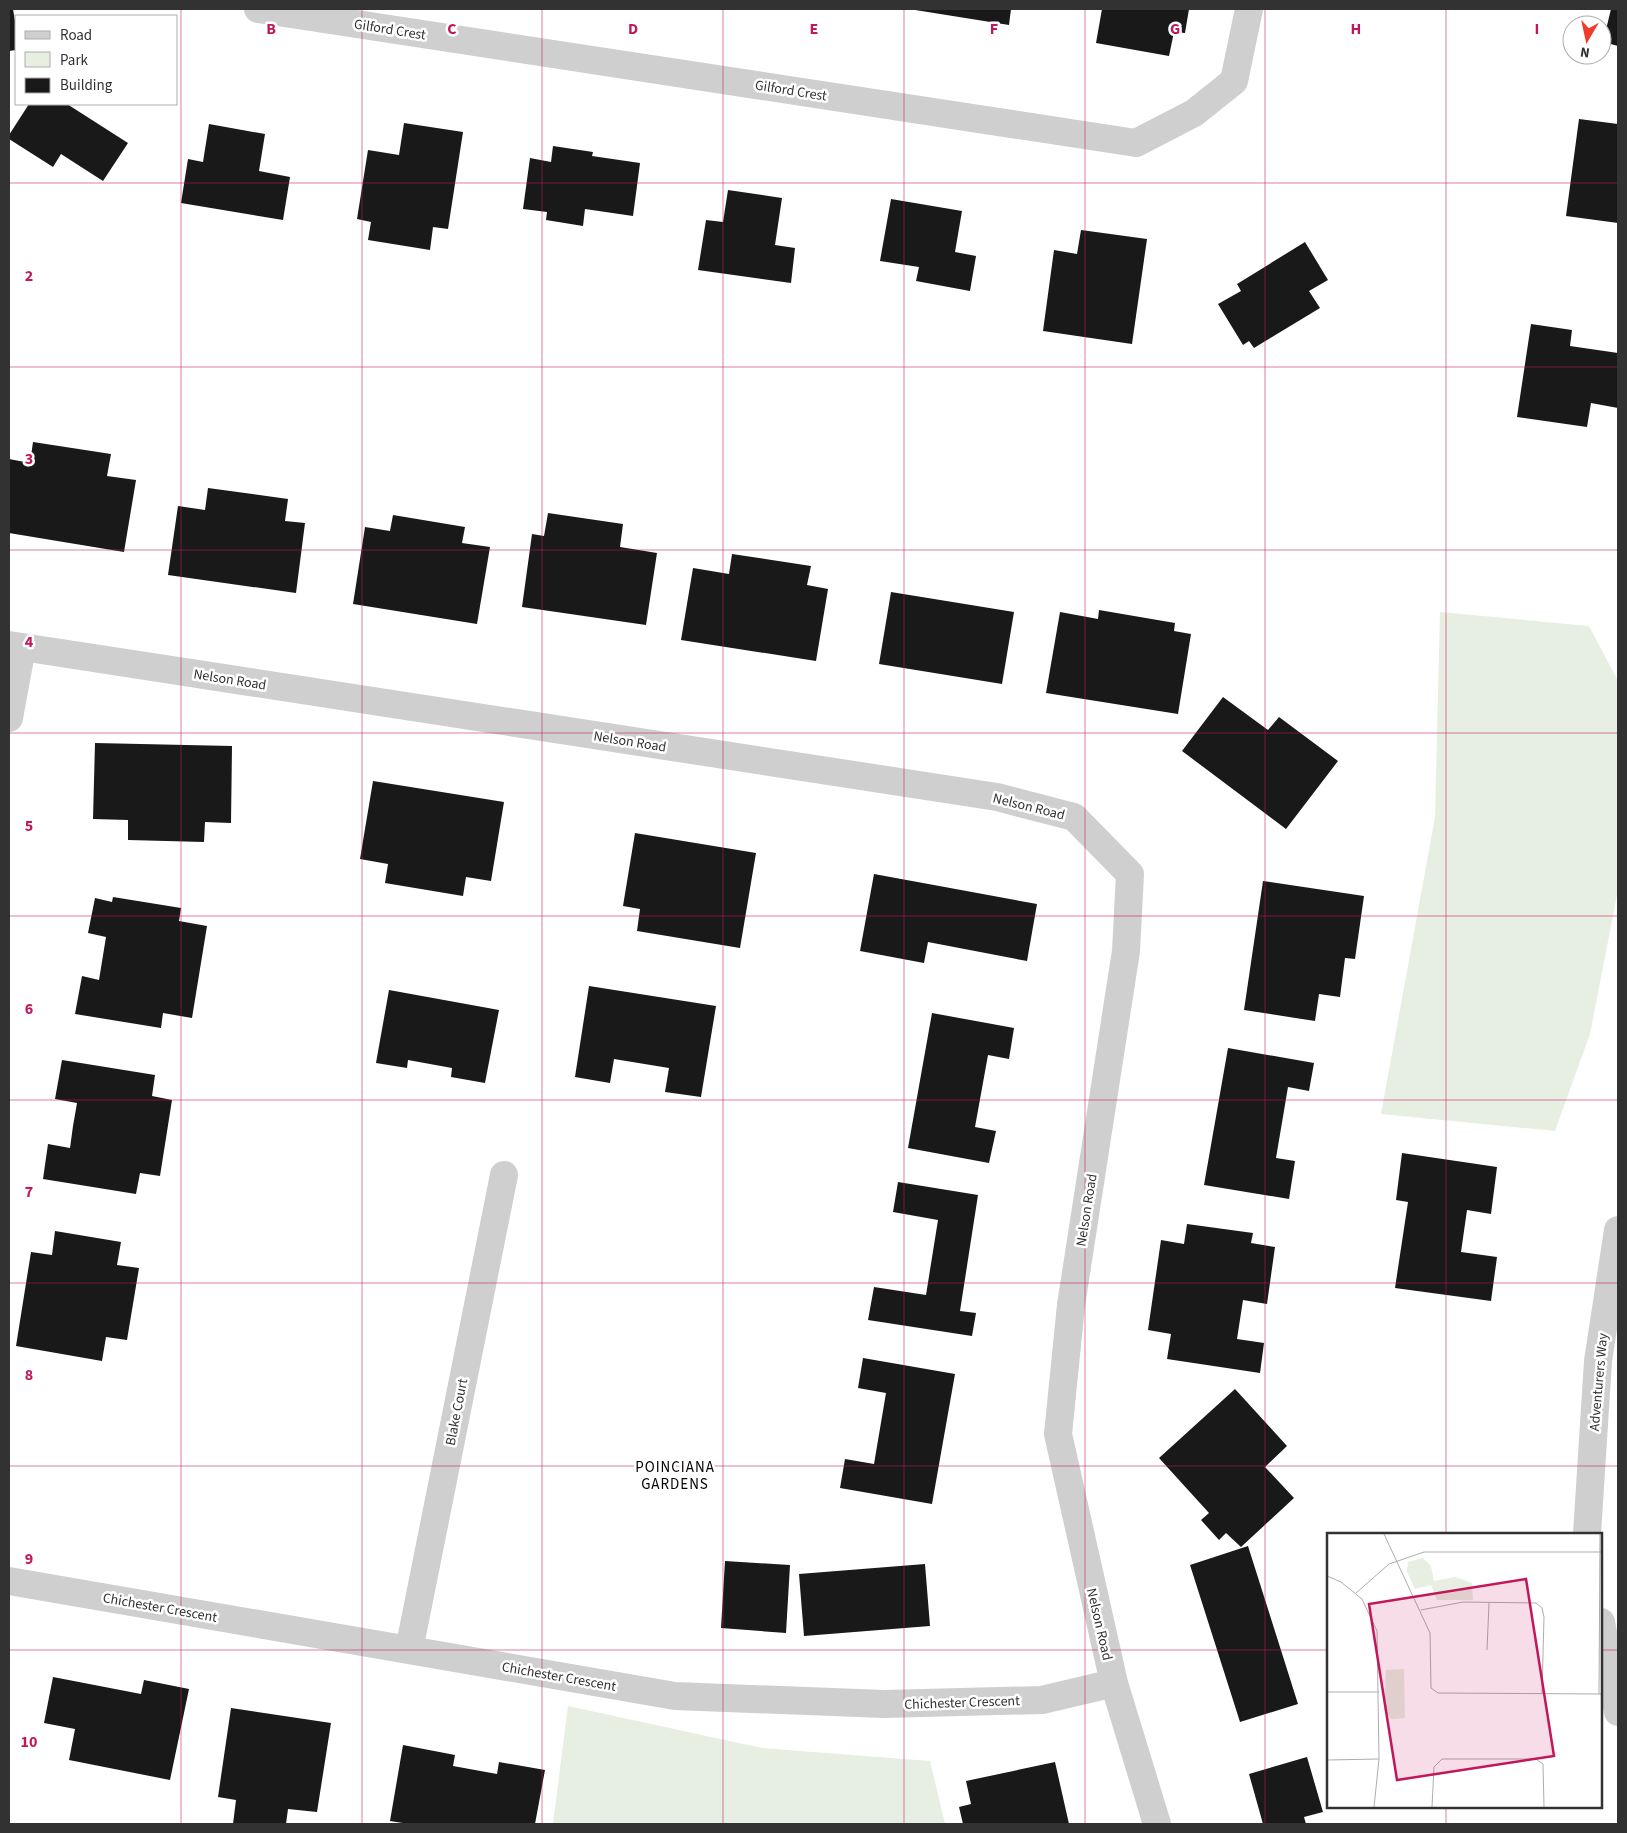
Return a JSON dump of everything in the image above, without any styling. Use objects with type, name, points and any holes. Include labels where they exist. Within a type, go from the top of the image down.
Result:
[{"type":"street","name":"Gilford Crest","points":[[258,9],[1136,143],[1194,113],[1234,81],[1248,9]]},
{"type":"street","points":[[9,718],[15,646]]},
{"type":"street","name":"Nelson Road","points":[[15,646],[997,797],[1074,817],[1130,874],[1126,950],[1072,1305],[1058,1434],[1114,1683],[1157,1824]]},
{"type":"street","name":"Blake Court","points":[[409,1650],[504,1175]]},
{"type":"street","name":"Adventurers Way","points":[[1586,1533],[1598,1361],[1618,1230]]},
{"type":"street","name":"Chichester Crescent","points":[[9,1581],[675,1696],[884,1704],[1042,1700],[1114,1683]]},
{"type":"street","points":[[1602,1627],[1618,1712]]},
{"type":"green space","points":[[1440,612],[1589,626],[1618,681],[1618,890],[1590,1034],[1555,1131],[1381,1114],[1435,817]]},
{"type":"green space","points":[[568,1706],[762,1748],[930,1761],[945,1824],[553,1824]]},
{"type":"building","points":[[9,9],[13,9],[15,50],[9,51]]},
{"type":"building","points":[[909,9],[1011,9],[1009,25]]},
{"type":"building","points":[[1102,9],[1189,9],[1185,33],[1174,32],[1169,56],[1096,43]]},
{"type":"building","points":[[1611,9],[1618,9],[1618,46],[1612,44],[1612,15],[1610,15]]},
{"type":"building","points":[[28,105],[69,105],[128,143],[103,181],[61,154],[53,167],[9,139],[9,135]]},
{"type":"building","points":[[1579,119],[1618,124],[1618,223],[1566,216]]},
{"type":"building","points":[[404,123],[463,132],[448,229],[433,227],[430,250],[368,240],[371,222],[357,219],[368,150],[399,155]]},
{"type":"building","points":[[209,124],[265,134],[259,171],[290,177],[283,220],[181,203],[188,159],[203,162]]},
{"type":"building","points":[[553,146],[593,152],[592,156],[640,163],[633,216],[585,209],[583,226],[546,220],[547,212],[523,209],[530,158],[551,162]]},
{"type":"building","points":[[728,190],[782,198],[775,245],[795,248],[791,283],[698,270],[706,220],[723,222]]},
{"type":"building","points":[[891,199],[962,211],[955,252],[976,256],[970,291],[916,281],[919,267],[880,261]]},
{"type":"building","points":[[1081,230],[1147,239],[1132,344],[1043,331],[1054,250],[1077,254]]},
{"type":"building","points":[[1305,242],[1328,280],[1309,291],[1320,308],[1254,348],[1249,341],[1243,345],[1218,304],[1241,291],[1237,284]]},
{"type":"building","points":[[1531,324],[1572,330],[1570,346],[1618,353],[1618,408],[1591,403],[1587,427],[1517,417]]},
{"type":"building","points":[[33,442],[111,454],[107,476],[136,480],[124,552],[9,533],[9,459],[30,463]]},
{"type":"building","points":[[208,488],[288,499],[285,521],[305,523],[296,593],[168,575],[178,506],[205,510]]},
{"type":"building","points":[[548,513],[623,524],[620,547],[657,553],[646,625],[522,607],[532,534],[544,536]]},
{"type":"building","points":[[393,515],[465,527],[462,543],[490,547],[477,624],[353,604],[365,527],[390,531]]},
{"type":"building","points":[[732,554],[811,566],[807,585],[828,589],[816,661],[681,640],[693,568],[729,574]]},
{"type":"building","points":[[891,592],[1014,612],[1002,684],[879,664]]},
{"type":"building","points":[[1099,610],[1175,623],[1174,631],[1191,634],[1178,714],[1046,693],[1060,612],[1098,619]]},
{"type":"building","points":[[1223,697],[1268,730],[1279,717],[1338,761],[1286,829],[1182,751]]},
{"type":"building","points":[[95,743],[232,746],[231,823],[205,822],[204,842],[128,840],[128,820],[93,819]]},
{"type":"building","points":[[373,781],[504,802],[491,881],[466,877],[463,896],[385,883],[388,864],[360,859]]},
{"type":"building","points":[[635,833],[756,853],[740,948],[637,931],[640,909],[623,906]]},
{"type":"building","points":[[874,874],[1037,904],[1027,961],[928,942],[924,963],[860,951]]},
{"type":"building","points":[[1263,881],[1364,896],[1355,959],[1345,958],[1340,997],[1319,994],[1315,1021],[1244,1010]]},
{"type":"building","points":[[113,897],[181,908],[179,921],[207,926],[192,1018],[163,1013],[161,1028],[75,1014],[82,976],[99,980],[106,937],[88,933],[95,898],[112,902]]},
{"type":"building","points":[[589,986],[716,1006],[701,1097],[665,1092],[669,1068],[614,1059],[610,1083],[575,1077]]},
{"type":"building","points":[[389,990],[499,1010],[485,1083],[451,1077],[452,1068],[408,1060],[407,1068],[376,1063]]},
{"type":"building","points":[[932,1013],[1014,1028],[1009,1059],[988,1055],[975,1127],[996,1131],[989,1163],[908,1148]]},
{"type":"building","points":[[1228,1048],[1314,1063],[1309,1091],[1288,1087],[1276,1158],[1295,1161],[1289,1199],[1204,1185]]},
{"type":"building","points":[[62,1060],[155,1075],[152,1096],[172,1100],[160,1176],[140,1173],[136,1194],[43,1179],[48,1144],[70,1148],[77,1103],[55,1099]]},
{"type":"building","points":[[1402,1153],[1497,1167],[1491,1214],[1467,1210],[1461,1252],[1497,1257],[1491,1301],[1395,1288],[1408,1202],[1396,1200]]},
{"type":"building","points":[[898,1182],[978,1195],[960,1311],[976,1313],[972,1336],[868,1320],[874,1287],[926,1295],[938,1220],[893,1212]]},
{"type":"building","points":[[1187,1224],[1253,1233],[1251,1243],[1275,1247],[1267,1304],[1243,1300],[1237,1339],[1264,1343],[1260,1373],[1167,1359],[1171,1334],[1148,1330],[1161,1240],[1184,1244]]},
{"type":"building","points":[[55,1231],[121,1242],[117,1265],[139,1268],[127,1340],[106,1337],[102,1361],[16,1346],[31,1252],[52,1255]]},
{"type":"building","points":[[863,1358],[955,1374],[932,1504],[840,1488],[845,1459],[874,1464],[886,1393],[858,1388]]},
{"type":"building","points":[[1235,1389],[1287,1446],[1265,1467],[1294,1498],[1241,1547],[1226,1533],[1219,1540],[1201,1520],[1209,1513],[1159,1458]]},
{"type":"building","points":[[1248,1546],[1298,1704],[1240,1722],[1190,1565]]},
{"type":"building","points":[[725,1561],[790,1565],[786,1633],[721,1628]]},
{"type":"building","points":[[925,1564],[930,1626],[804,1636],[799,1574]]},
{"type":"building","points":[[53,1677],[141,1694],[144,1680],[189,1689],[170,1780],[69,1760],[75,1729],[44,1723]]},
{"type":"building","points":[[231,1708],[331,1723],[317,1812],[288,1809],[286,1824],[233,1824],[236,1800],[218,1797]]},
{"type":"building","points":[[403,1745],[455,1755],[453,1766],[497,1774],[499,1762],[545,1770],[535,1824],[409,1824],[390,1821]]},
{"type":"building","points":[[1307,1757],[1323,1812],[1304,1817],[1306,1824],[1263,1824],[1249,1774]]},
{"type":"building","points":[[1055,1762],[1069,1824],[963,1824],[959,1807],[971,1804],[966,1781]]},
{"type":"district","name":"POINCIANA GARDENS","points":[[675,1476]]}]
